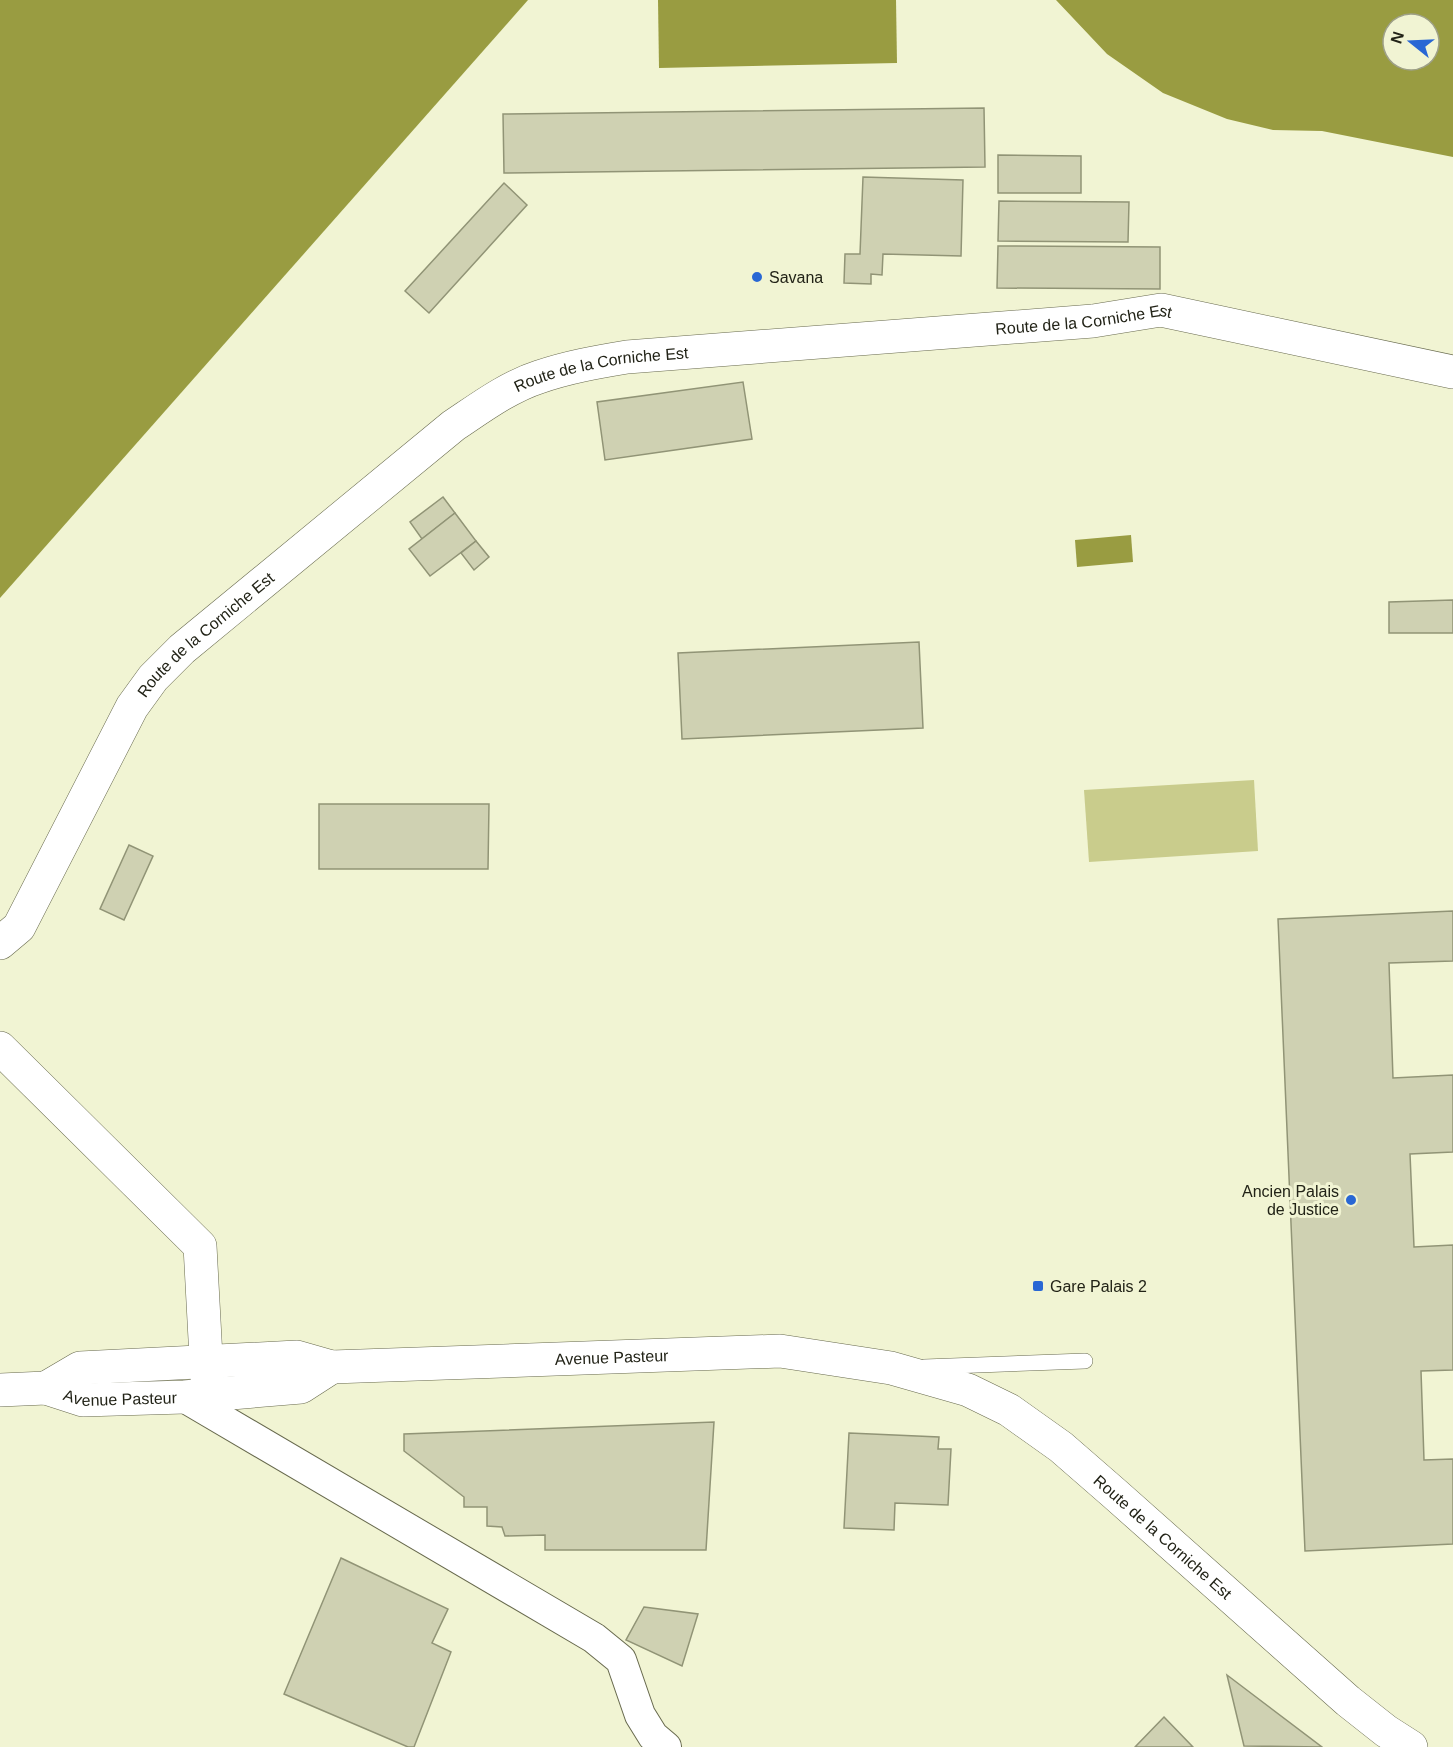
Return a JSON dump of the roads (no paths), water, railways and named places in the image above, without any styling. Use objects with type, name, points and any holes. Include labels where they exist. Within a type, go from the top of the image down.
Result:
[{"type":"street","name":"Route de la Corniche Est","points":[[0,943],[19,927],[132,707],[153,678],[182,649],[453,426],[494,399],[538,377],[582,365],[627,357],[1081,322],[1161,310],[1453,372]]},
{"type":"street","points":[[0,1048],[200,1246],[205,1362],[196,1396],[594,1638],[621,1660],[640,1715],[656,1743]]},
{"type":"street","name":"Avenue Pasteur","points":[[46,1388],[80,1368],[297,1357],[332,1367],[780,1351],[891,1368]]},
{"type":"street","name":"Avenue Pasteur","points":[[0,1390],[46,1388],[83,1400],[196,1396],[301,1387],[332,1367]]},
{"type":"street","name":"Route de la Corniche Est","points":[[891,1368],[968,1390],[1009,1410],[1061,1448],[1115,1494],[1348,1701],[1411,1747]]},
{"type":"lane","points":[[891,1368],[1085,1361]]},
{"type":"place","name":"Savana","points":[[757,277]]},
{"type":"place","name":"Ancien Palais de Justice","points":[[1351,1200]]},
{"type":"place","name":"Gare Palais 2","points":[[1038,1286]]}]
